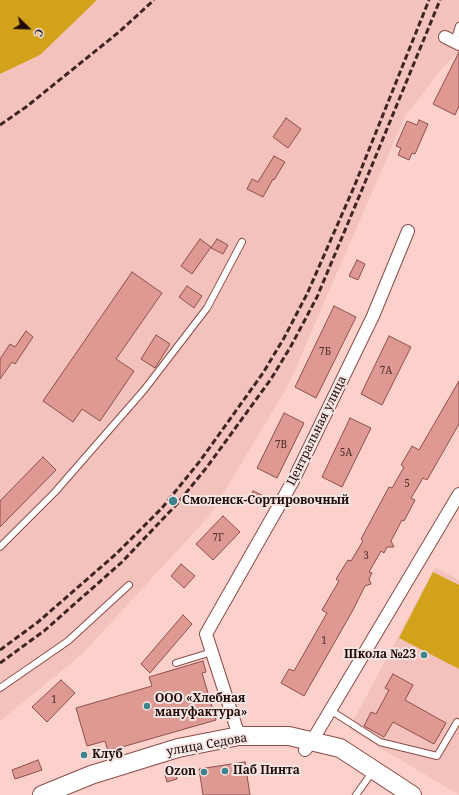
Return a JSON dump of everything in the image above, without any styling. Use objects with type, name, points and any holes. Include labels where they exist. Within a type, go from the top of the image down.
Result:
[{"type":"street","name":"Центральная улица","points":[[239,736],[206,634],[293,481],[373,316],[408,231]]},
{"type":"street","points":[[308,746],[459,494]]},
{"type":"street","name":"улица Седова","points":[[42,795],[91,775],[178,748],[239,736],[289,736],[308,746],[340,748],[412,795]]},
{"type":"lane","points":[[453,41],[459,26]]},
{"type":"lane","points":[[0,547],[55,492],[144,390],[207,308],[242,242]]},
{"type":"lane","points":[[0,688],[68,641],[129,585]]},
{"type":"lane","points":[[176,663],[212,652]]},
{"type":"lane","points":[[330,710],[380,742],[437,756],[457,722]]},
{"type":"lane","points":[[356,795],[374,770]]},
{"type":"shaded area","points":[[0,0],[97,0],[40,55],[0,74]]},
{"type":"shaded area","points":[[97,0],[459,0],[459,52],[444,66],[405,116],[288,386],[210,515],[82,654],[0,721],[0,74],[40,55]]},
{"type":"shaded area","name":"Школа №23","points":[[435,567],[459,580],[459,795],[349,729]]},
{"type":"shaded area","points":[[433,572],[459,585],[459,669],[399,638]]},
{"type":"building","points":[[459,52],[459,106],[455,115],[433,104]]},
{"type":"building","points":[[286,118],[301,129],[288,148],[273,137]]},
{"type":"building","points":[[419,120],[428,124],[415,154],[412,153],[409,160],[398,155],[401,148],[396,146],[407,121],[417,125]]},
{"type":"building","points":[[274,156],[285,162],[263,197],[247,189],[252,179],[258,182]]},
{"type":"building","points":[[200,239],[211,247],[192,274],[181,266]]},
{"type":"building","points":[[217,239],[228,245],[223,254],[211,248]]},
{"type":"building","points":[[357,260],[365,264],[358,280],[349,276]]},
{"type":"building","points":[[132,272],[162,293],[116,359],[134,371],[100,421],[82,409],[73,422],[43,401]]},
{"type":"building","points":[[187,286],[202,296],[194,308],[179,297]]},
{"type":"building","points":[[334,306],[356,317],[316,398],[295,387]]},
{"type":"building","points":[[26,331],[33,337],[15,364],[12,362],[0,379],[0,359],[10,344],[15,347]]},
{"type":"building","points":[[156,335],[170,344],[155,368],[141,359]]},
{"type":"building","points":[[389,336],[411,347],[382,405],[361,394]]},
{"type":"building","points":[[459,381],[459,424],[427,480],[423,478],[411,498],[415,500],[391,541],[394,547],[387,547],[384,553],[381,551],[369,572],[372,573],[369,579],[371,584],[365,586],[304,696],[281,683],[289,669],[294,671],[327,613],[322,610],[339,581],[336,579],[348,560],[351,561],[363,541],[361,539],[389,487],[392,488],[404,467],[401,465],[412,446],[419,450]]},
{"type":"building","points":[[284,413],[304,423],[277,478],[257,468]]},
{"type":"building","points":[[350,418],[371,428],[342,487],[322,477]]},
{"type":"building","points":[[43,457],[56,470],[0,527],[0,501]]},
{"type":"building","points":[[253,491],[268,498],[264,507],[249,500]]},
{"type":"building","points":[[223,516],[240,532],[213,560],[196,544]]},
{"type":"building","points":[[181,564],[195,576],[184,588],[171,576]]},
{"type":"building","points":[[183,615],[192,624],[150,673],[141,664]]},
{"type":"building","name":"ООО «Хлебная мануфактура»","points":[[203,661],[206,672],[202,673],[216,720],[108,751],[105,741],[87,746],[76,708],[152,686],[149,677]]},
{"type":"building","points":[[393,674],[413,685],[405,700],[446,723],[434,744],[393,722],[384,737],[364,726],[371,712],[376,714],[389,690],[385,688]]},
{"type":"building","points":[[61,680],[75,693],[47,722],[32,707]]},
{"type":"building","points":[[38,760],[42,770],[15,779],[12,770]]},
{"type":"building","points":[[245,762],[250,795],[203,795],[199,769]]},
{"type":"building","points":[[175,768],[177,779],[167,782],[164,771]]},
{"type":"railway","points":[[0,125],[26,107],[119,32],[154,0]]},
{"type":"railway","points":[[0,650],[38,622],[116,554],[162,508],[200,461],[263,373],[284,338],[307,294],[354,187],[429,0]]},
{"type":"railway","points":[[0,663],[44,631],[122,562],[177,504],[207,467],[271,379],[291,346],[317,297],[440,0]]},
{"type":"place","name":"Смоленск-Сортировочный","points":[[173,501]]},
{"type":"place","name":"Школа №23","points":[[424,655]]},
{"type":"place","name":"ООО «Хлебная мануфактура»","points":[[147,706]]},
{"type":"place","name":"Клуб","points":[[84,755]]},
{"type":"place","name":"Паб Пинта","points":[[225,771]]},
{"type":"place","name":"Ozon","points":[[204,772]]}]
